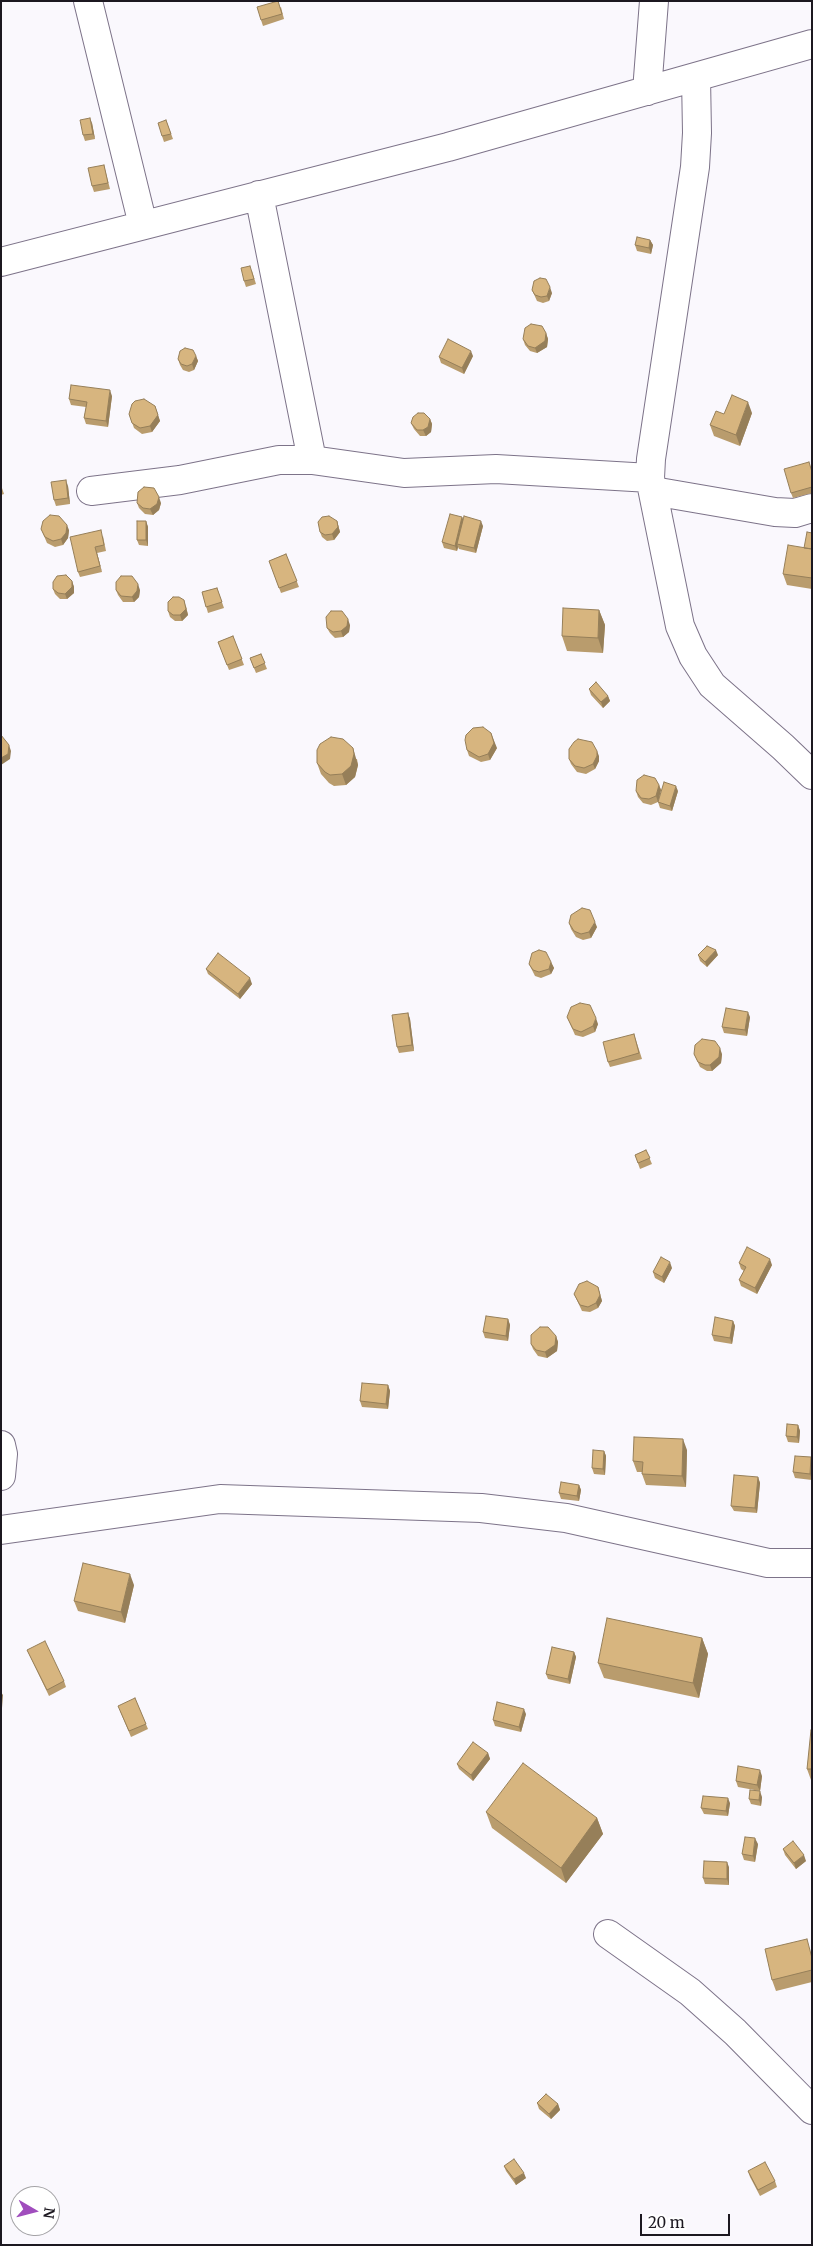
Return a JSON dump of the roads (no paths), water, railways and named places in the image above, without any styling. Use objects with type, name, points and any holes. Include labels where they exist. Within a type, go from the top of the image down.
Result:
[{"type":"street","points":[[88,1],[143,226]]},
{"type":"street","points":[[647,91],[654,1]]},
{"type":"street","points":[[1,262],[448,147],[812,44]]},
{"type":"street","points":[[696,77],[697,132],[695,167],[650,459],[652,485],[680,626],[693,656],[712,685],[812,775]]},
{"type":"street","points":[[259,195],[312,460]]},
{"type":"street","points":[[91,491],[180,480],[279,460],[312,460],[404,473],[496,469],[652,485],[775,512],[795,513],[812,508]]},
{"type":"street","points":[[1,1445],[3,1454],[1,1476]]},
{"type":"street","points":[[1,1530],[220,1499],[481,1508],[566,1518],[768,1563],[812,1563]]},
{"type":"street","points":[[608,1934],[690,1992],[735,2032],[812,2110]]}]
